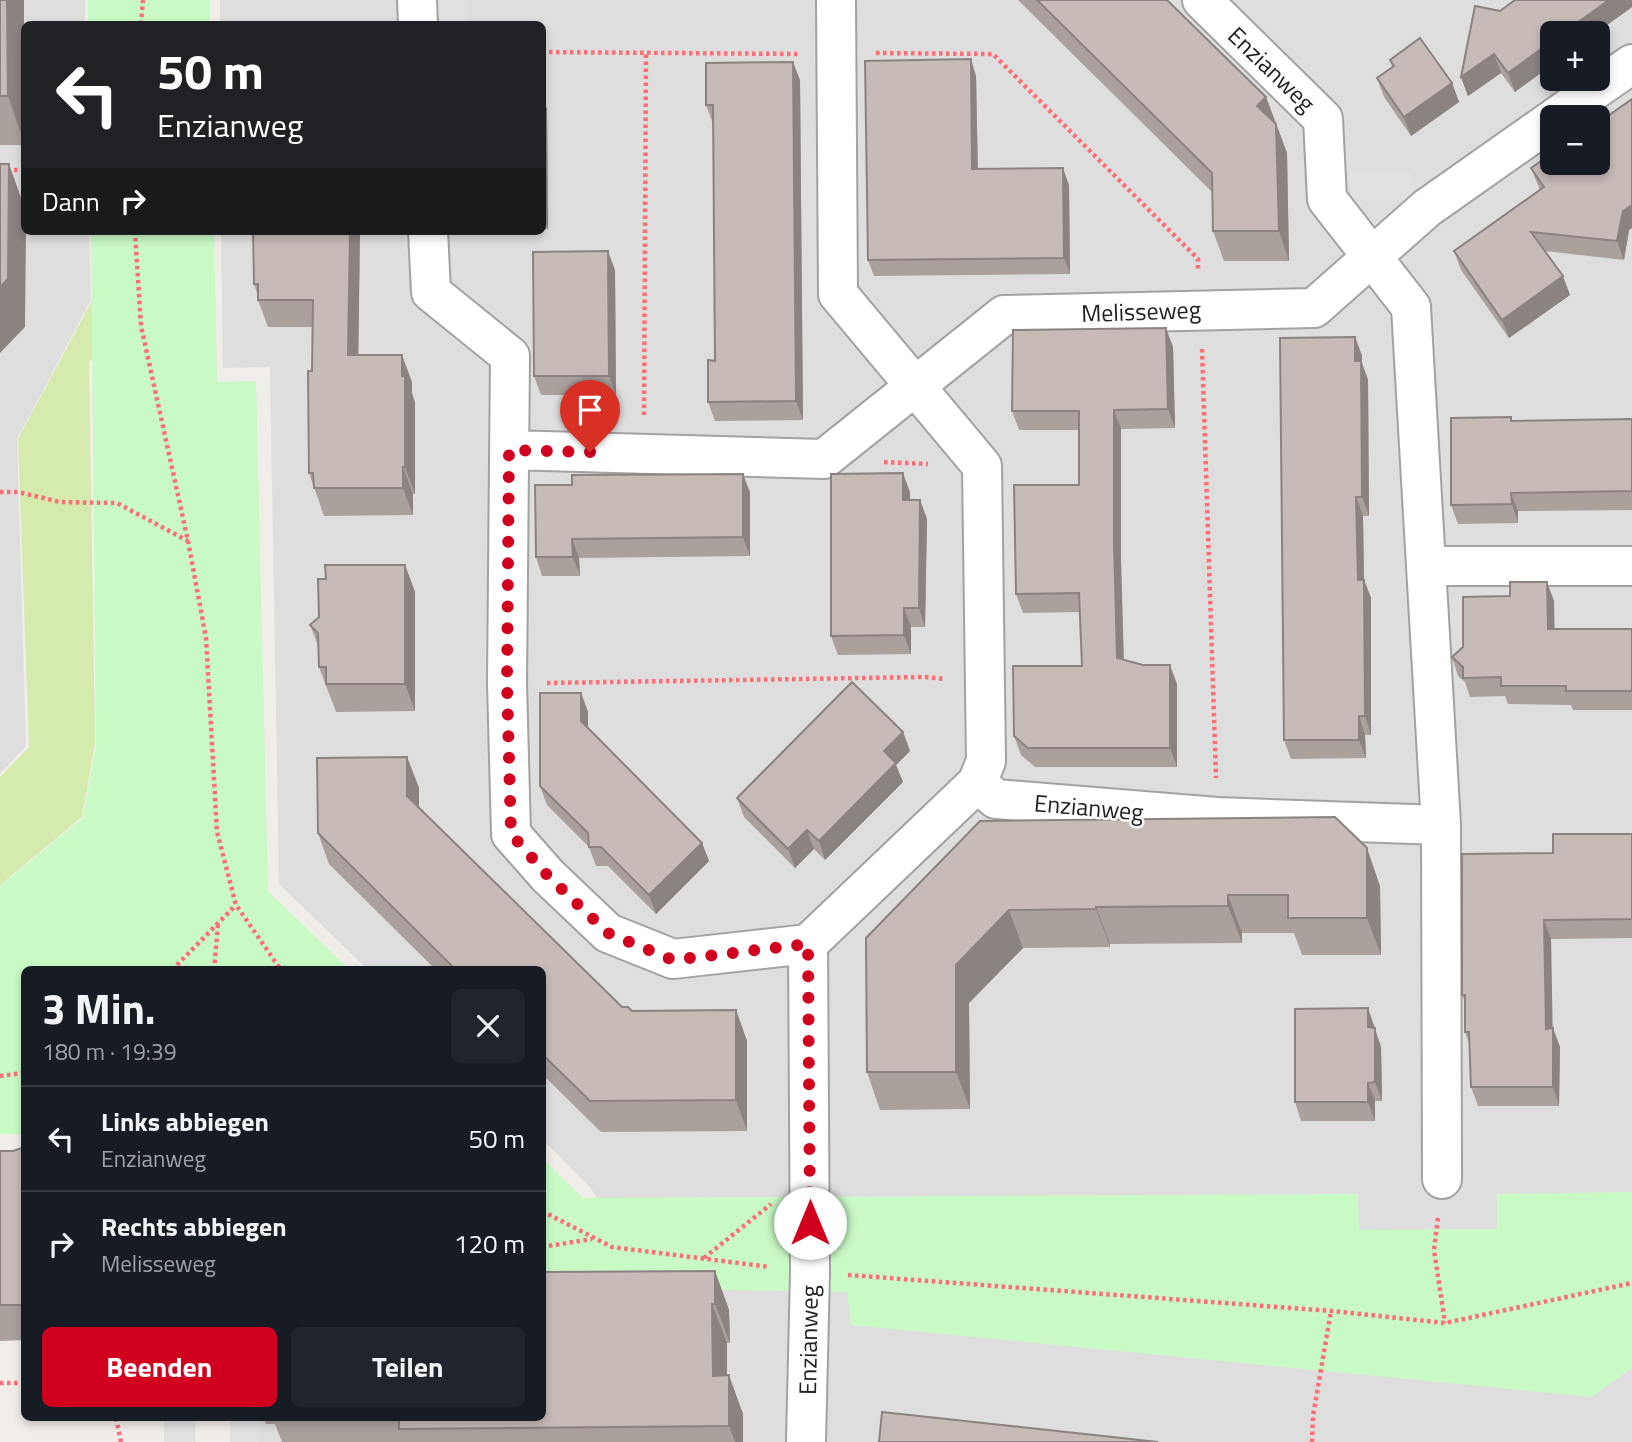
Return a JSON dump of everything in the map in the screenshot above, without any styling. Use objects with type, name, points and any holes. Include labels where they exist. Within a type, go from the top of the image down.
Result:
[{"type":"street","points":[[417,0],[418,21]]},
{"type":"street","points":[[428,235],[431,292],[510,356],[507,683],[511,834],[548,876],[608,933],[673,960],[808,944],[977,783],[986,761],[982,466],[838,294],[836,0]]},
{"type":"street","name":"Enzianweg","points":[[1202,0],[1323,119],[1327,199],[1411,307],[1441,825],[1442,1179]]},
{"type":"street","points":[[1574,105],[1632,64]]},
{"type":"street","points":[[1372,257],[1427,208],[1540,129]]},
{"type":"street","name":"Melisseweg","points":[[824,459],[1004,315],[1314,308],[1372,257]]},
{"type":"street","points":[[509,450],[824,459]]},
{"type":"street","points":[[1426,566],[1632,566]]},
{"type":"street","name":"Enzianweg","points":[[977,783],[996,799],[1217,817],[1441,825]]},
{"type":"street","name":"Enzianweg","points":[[806,1442],[810,1272],[808,944]]},
{"type":"path","points":[[141,21],[143,0]]},
{"type":"path","points":[[546,52],[837,54]]},
{"type":"path","points":[[645,454],[646,52]]},
{"type":"path","points":[[0,170],[21,170]]},
{"type":"path","points":[[135,235],[141,327],[188,541],[205,638],[217,832],[236,905],[278,966]]},
{"type":"path","points":[[824,459],[982,466]]},
{"type":"path","points":[[0,492],[18,492],[60,502],[117,503],[188,541]]},
{"type":"path","points":[[507,683],[925,677],[984,684]]},
{"type":"path","points":[[176,966],[236,905]]},
{"type":"path","points":[[214,966],[218,925]]},
{"type":"path","points":[[0,1076],[21,1073]]},
{"type":"path","points":[[704,1259],[778,1199],[809,1198]]},
{"type":"path","points":[[546,1213],[612,1247],[704,1259],[810,1272],[1332,1311],[1445,1324],[1632,1283]]},
{"type":"path","points":[[546,1246],[593,1239]]},
{"type":"path","points":[[1434,1250],[1445,1324]]},
{"type":"path","points":[[1312,1442],[1313,1416],[1332,1311]]},
{"type":"path","points":[[0,1383],[21,1384]]},
{"type":"path","points":[[117,1421],[121,1442]]},
{"type":"shaded area","points":[[0,0],[85,0],[85,21],[21,21],[21,235],[89,235],[91,300],[17,439],[26,746],[0,774]]},
{"type":"shaded area","points":[[220,0],[1632,0],[1632,1442],[234,1442],[234,1421],[546,1421],[546,1414],[662,1306],[590,1187],[546,1143],[546,966],[364,966],[279,884],[270,367],[223,368],[221,235],[546,235],[546,21],[220,21]]},
{"type":"shaded area","points":[[433,0],[466,0],[466,21],[433,21]]},
{"type":"shaded area","points":[[1350,172],[1412,172],[1412,200],[1350,199]]},
{"type":"shaded area","points":[[164,1421],[195,1421],[195,1442],[164,1442]]},
{"type":"shaded area","points":[[230,1421],[259,1421],[259,1442],[230,1442]]},
{"type":"green space","points":[[88,0],[210,0],[210,21],[88,21]]},
{"type":"green space","points":[[91,235],[214,235],[217,382],[256,381],[268,891],[346,966],[21,966],[21,1134],[0,1134],[0,886],[83,818],[96,744]]},
{"type":"green space","points":[[92,301],[115,336],[89,362],[95,743],[82,817],[0,885],[0,777],[29,747],[18,439]]},
{"type":"green space","points":[[546,1162],[583,1198],[1358,1194],[1359,1230],[1497,1229],[1497,1194],[1632,1192],[1632,1368],[1592,1397],[851,1325],[847,1292],[546,1287]]},
{"type":"building","points":[[0,0],[7,0],[8,96],[0,96]]},
{"type":"building","points":[[1037,0],[1167,0],[1266,97],[1257,106],[1276,124],[1279,231],[1213,231],[1212,173]]},
{"type":"building","points":[[1515,0],[1609,0],[1580,21],[1540,21],[1540,50],[1508,73],[1494,54],[1461,77],[1475,6],[1500,11]]},
{"type":"building","points":[[1420,38],[1452,83],[1404,117],[1377,78],[1394,66],[1390,60]]},
{"type":"building","points":[[971,59],[972,169],[1063,168],[1064,258],[868,260],[865,61]]},
{"type":"building","points":[[793,62],[796,401],[708,402],[708,360],[715,361],[713,105],[706,105],[706,63]]},
{"type":"building","points":[[1632,99],[1632,205],[1623,211],[1617,241],[1531,232],[1563,276],[1502,320],[1454,251],[1544,187],[1531,168],[1540,162],[1540,175],[1610,175],[1610,115]]},
{"type":"building","points":[[0,164],[9,164],[8,279],[0,287]]},
{"type":"building","points":[[253,235],[350,235],[348,355],[402,355],[402,376],[405,376],[403,488],[314,488],[313,473],[309,473],[308,371],[312,371],[313,300],[258,300],[258,284],[254,284]]},
{"type":"building","points":[[608,251],[609,376],[534,376],[533,252]]},
{"type":"building","points":[[1166,328],[1168,409],[1114,410],[1114,541],[1117,658],[1143,665],[1170,665],[1170,748],[1028,748],[1014,736],[1013,666],[1082,666],[1079,593],[1016,594],[1014,485],[1079,485],[1079,411],[1012,411],[1013,330]]},
{"type":"building","points":[[1355,337],[1355,361],[1361,361],[1362,497],[1356,497],[1358,580],[1364,580],[1365,716],[1359,716],[1359,740],[1284,740],[1280,338]]},
{"type":"building","points":[[1511,417],[1511,421],[1632,419],[1632,491],[1511,493],[1512,504],[1451,505],[1451,418]]},
{"type":"building","points":[[903,473],[903,500],[920,500],[919,608],[904,608],[904,635],[831,636],[831,474]]},
{"type":"building","points":[[743,474],[743,537],[572,539],[573,557],[536,557],[535,485],[572,485],[572,475]]},
{"type":"building","points":[[325,565],[405,565],[405,684],[326,684],[326,667],[319,667],[318,633],[310,625],[319,617],[318,579],[326,579]]},
{"type":"building","points":[[1510,582],[1547,582],[1548,629],[1632,629],[1632,691],[1566,691],[1566,686],[1501,686],[1501,677],[1463,678],[1463,667],[1452,657],[1463,647],[1463,597],[1510,596]]},
{"type":"building","points":[[852,682],[903,732],[884,751],[896,763],[819,841],[807,830],[788,849],[737,798]]},
{"type":"building","points":[[540,693],[581,693],[581,721],[702,843],[649,895],[601,847],[589,847],[588,833],[540,786]]},
{"type":"building","points":[[407,757],[407,796],[622,1007],[628,1007],[632,1011],[736,1010],[736,1100],[590,1101],[546,1058],[546,966],[452,966],[318,833],[317,758]]},
{"type":"building","points":[[1335,817],[1367,848],[1367,918],[1288,918],[1288,895],[1228,895],[1228,906],[1009,910],[956,965],[956,1072],[867,1072],[866,938],[980,821]]},
{"type":"building","points":[[1553,834],[1632,834],[1632,919],[1544,920],[1546,1029],[1553,1028],[1553,1087],[1471,1087],[1469,1032],[1465,1032],[1465,995],[1462,995],[1462,854],[1553,853]]},
{"type":"building","points":[[1368,1008],[1368,1027],[1375,1028],[1375,1082],[1368,1083],[1368,1102],[1295,1102],[1295,1009]]},
{"type":"building","points":[[21,1148],[21,1305],[0,1305],[0,1151]]},
{"type":"building","points":[[715,1271],[715,1304],[712,1304],[713,1376],[729,1375],[729,1426],[399,1429],[399,1421],[546,1421],[546,1272]]},
{"type":"building","points":[[882,1412],[1158,1442],[879,1442]]},
{"type":"route","points":[[590,452],[509,450],[507,683],[511,834],[548,876],[608,933],[673,960],[808,944],[810,1223]]}]
